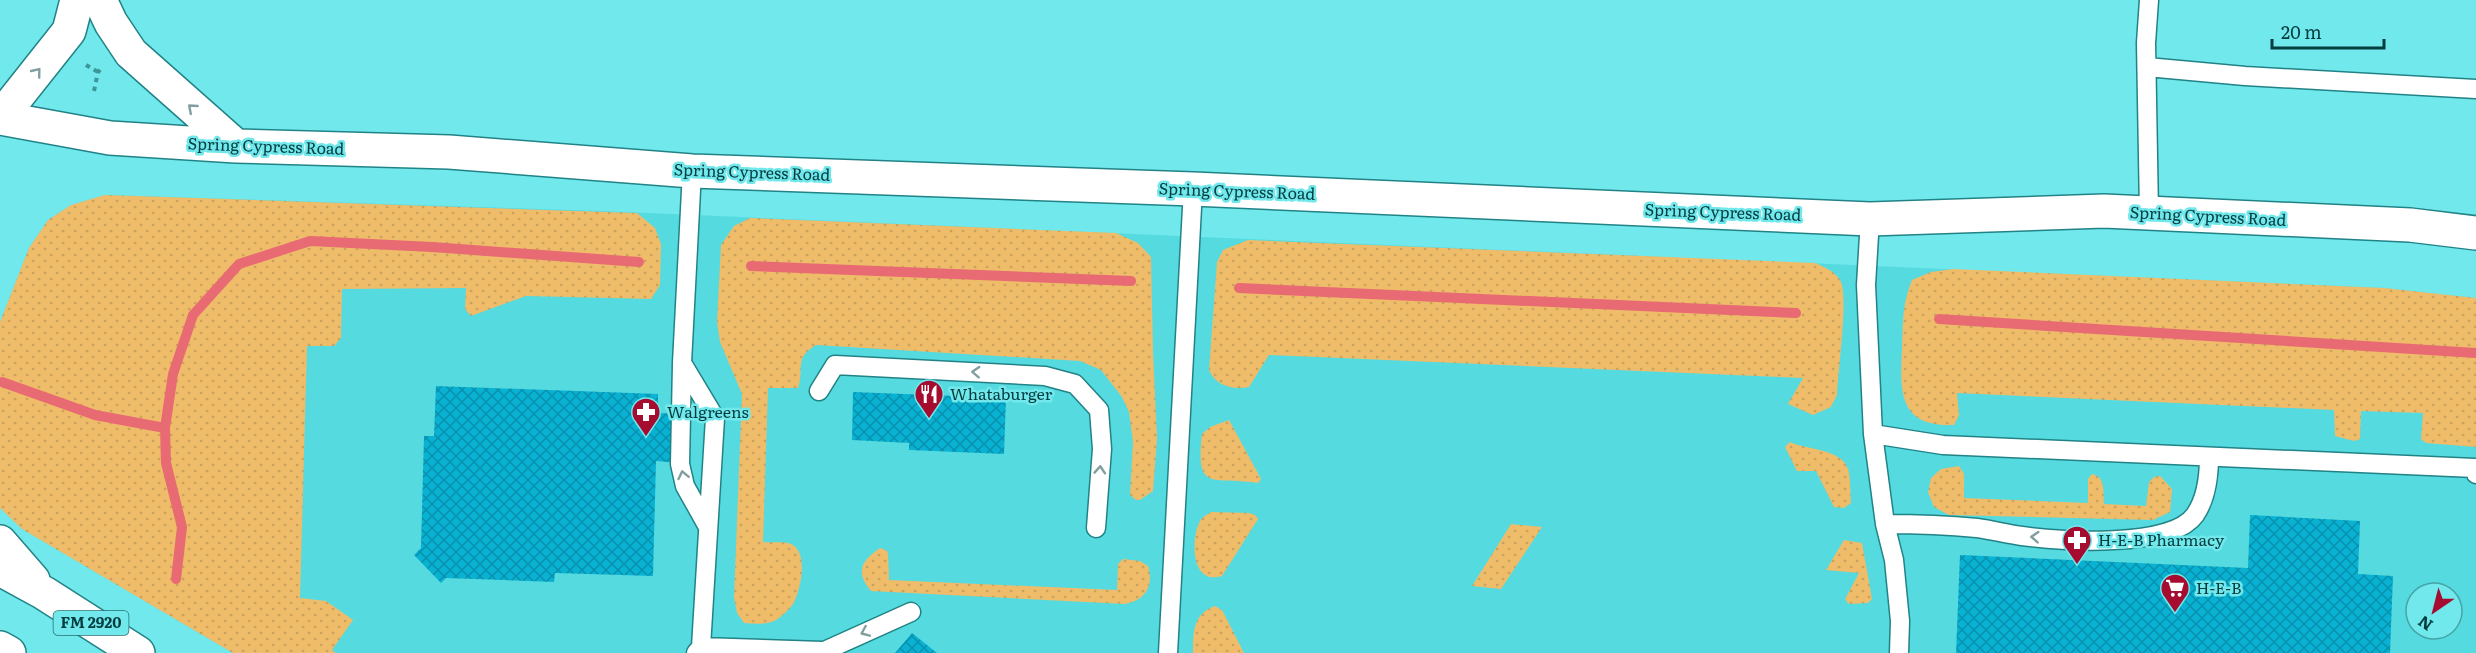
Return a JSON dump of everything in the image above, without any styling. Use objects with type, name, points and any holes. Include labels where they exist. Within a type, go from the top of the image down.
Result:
[{"type":"main road","points":[[0,118],[69,31],[77,0]]},
{"type":"main road","points":[[100,0],[111,23],[131,54],[236,146]]},
{"type":"main road","name":"Spring Cypress Road","points":[[0,118],[110,138],[236,146],[449,152],[692,171],[1193,189],[1870,219],[2104,211],[2410,225],[2476,233]]},
{"type":"main road","points":[[0,542],[44,593]]},
{"type":"main road","name":"FM 2920","points":[[0,569],[44,593],[138,653]]},
{"type":"main road","points":[[0,648],[9,653]]},
{"type":"lane","points":[[2149,0],[2147,67],[2150,213]]},
{"type":"lane","points":[[2147,67],[2245,76],[2476,89]]},
{"type":"lane","points":[[692,171],[682,363],[680,464],[685,486],[708,527]]},
{"type":"lane","points":[[1168,653],[1193,189]]},
{"type":"lane","points":[[1870,219],[1866,285],[1873,434],[1885,524],[1895,570],[1900,621],[1899,653]]},
{"type":"lane","points":[[682,363],[715,418],[699,650],[821,652],[848,648],[911,612]]},
{"type":"lane","points":[[819,391],[835,364],[1045,376],[1075,384],[1099,410],[1102,448],[1096,528]]},
{"type":"lane","points":[[1873,434],[1942,446],[2475,468],[2476,474]]},
{"type":"lane","points":[[1885,524],[1926,523],[1980,528],[2022,536],[2088,541],[2133,539],[2173,531],[2195,516],[2208,480],[2209,458]]},
{"type":"path","points":[[86,64],[98,72]]},
{"type":"shaded area","points":[[105,195],[601,211],[2384,288],[2476,298],[2476,653],[233,653],[22,529],[0,508],[0,322],[29,248],[48,220],[71,205]]},
{"type":"shaded area","points":[[105,195],[637,213],[655,228],[661,244],[660,285],[651,299],[526,296],[471,316],[465,309],[466,288],[342,289],[341,338],[334,346],[307,346],[300,598],[326,601],[353,620],[332,650],[336,653],[233,653],[22,529],[0,508],[0,322],[29,248],[48,220],[71,205]]},
{"type":"shaded area","points":[[750,218],[1116,233],[1138,243],[1151,257],[1157,438],[1153,491],[1140,500],[1130,495],[1133,442],[1129,412],[1122,397],[1101,370],[1080,361],[816,345],[802,359],[798,388],[768,388],[763,542],[788,543],[797,548],[802,563],[799,590],[792,606],[776,620],[757,624],[744,623],[737,613],[734,597],[742,394],[720,342],[717,322],[721,245],[734,226]]},
{"type":"shaded area","points":[[1248,240],[1815,263],[1837,275],[1843,291],[1837,395],[1831,407],[1813,415],[1788,404],[1803,378],[1269,355],[1249,387],[1225,386],[1216,380],[1209,370],[1217,262],[1223,250]]},
{"type":"shaded area","points":[[1953,269],[2384,288],[2476,298],[2476,447],[2426,443],[2421,439],[2423,413],[2361,411],[2360,439],[2354,441],[2335,436],[2334,410],[1957,393],[1959,415],[1954,425],[1922,420],[1912,413],[1906,404],[1901,379],[1906,298],[1912,280],[1931,272]]},
{"type":"shaded area","points":[[1229,420],[1261,479],[1258,483],[1210,478],[1201,466],[1202,434],[1210,427]]},
{"type":"shaded area","points":[[1790,442],[1823,451],[1839,457],[1844,462],[1849,473],[1851,503],[1844,508],[1834,507],[1816,471],[1797,471],[1785,447]]},
{"type":"shaded area","points":[[1959,466],[1964,474],[1964,498],[2088,503],[2088,479],[2092,474],[2100,478],[2102,482],[2104,504],[2146,506],[2149,482],[2154,477],[2160,476],[2172,489],[2170,512],[2153,520],[1949,515],[1934,507],[1928,492],[1931,478],[1941,469]]},
{"type":"shaded area","points":[[1211,512],[1249,513],[1258,519],[1222,576],[1211,577],[1204,574],[1199,567],[1196,559],[1195,538],[1200,521]]},
{"type":"shaded area","points":[[1511,524],[1542,527],[1501,589],[1472,586]]},
{"type":"shaded area","points":[[1844,540],[1862,543],[1872,599],[1868,603],[1849,604],[1845,599],[1859,573],[1826,570]]},
{"type":"shaded area","points":[[880,548],[888,553],[889,580],[1117,590],[1118,564],[1123,559],[1140,561],[1148,566],[1150,580],[1147,591],[1143,595],[1125,604],[871,591],[863,578],[862,567],[868,558]]},
{"type":"shaded area","points":[[1215,606],[1222,610],[1244,653],[1193,653],[1194,631],[1198,619],[1208,609]]},
{"type":"building","name":"Walgreens","points":[[436,386],[658,394],[658,413],[681,414],[679,463],[656,461],[653,576],[555,573],[554,582],[446,578],[441,583],[414,555],[421,548],[424,436],[434,436]]},
{"type":"building","name":"Whataburger","points":[[853,392],[1006,398],[1004,454],[909,450],[909,443],[852,440]]},
{"type":"building","name":"H-E-B","points":[[2250,515],[2360,521],[2358,574],[2393,576],[2390,653],[1956,653],[1960,555],[2248,568]]},
{"type":"building","points":[[912,633],[937,653],[895,653]]},
{"type":"waterway","points":[[176,579],[182,527],[166,463],[165,428],[173,374],[193,315],[239,264],[310,241],[639,262]]},
{"type":"waterway","points":[[751,266],[1131,281]]},
{"type":"waterway","points":[[1239,288],[1796,313]]},
{"type":"waterway","points":[[1939,319],[2476,353]]},
{"type":"waterway","points":[[2,382],[95,415],[165,428]]},
{"type":"place","name":"Whataburger","points":[[929,420]]},
{"type":"place","name":"Walgreens","points":[[646,438]]},
{"type":"place","name":"H-E-B Pharmacy","points":[[2077,566]]},
{"type":"place","name":"H-E-B","points":[[2175,614]]}]
